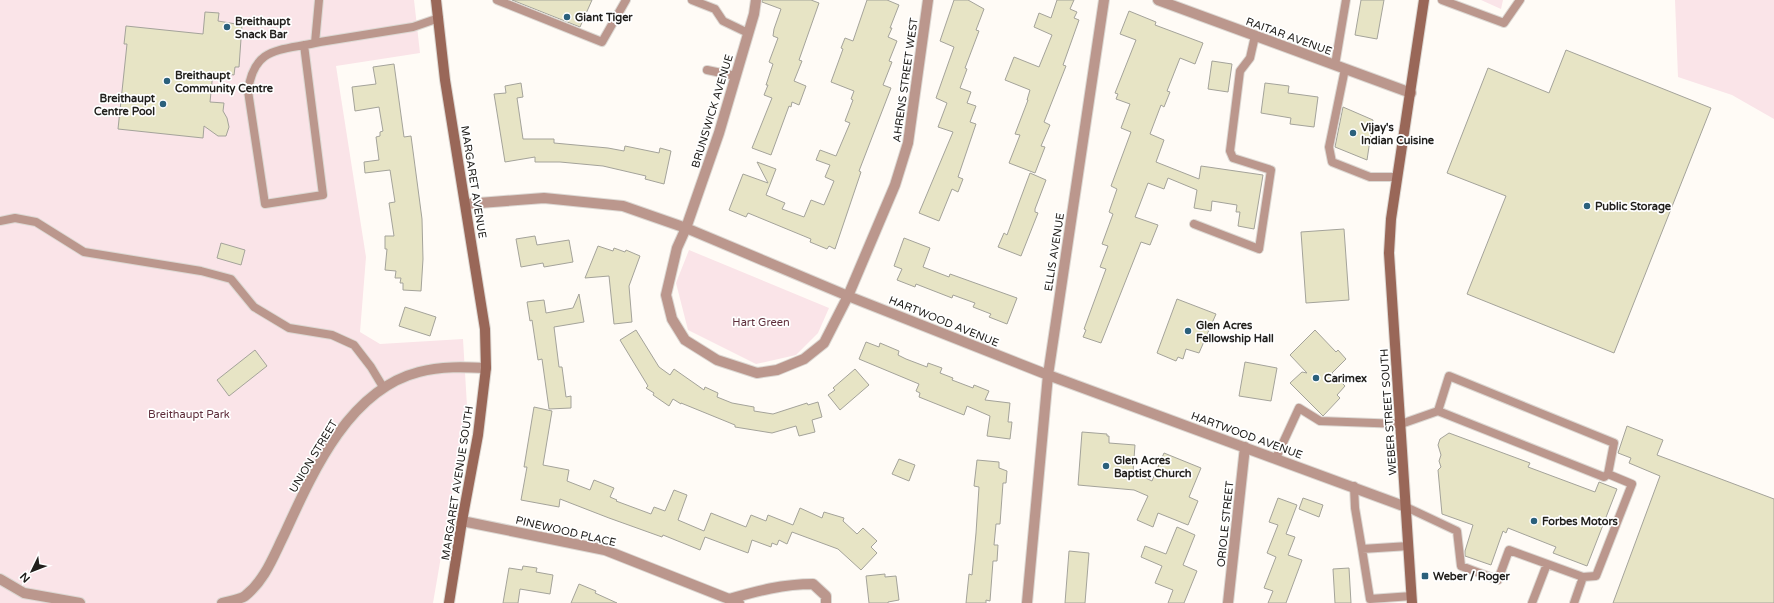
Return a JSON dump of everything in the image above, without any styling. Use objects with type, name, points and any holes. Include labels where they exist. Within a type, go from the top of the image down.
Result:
[{"type":"street","name":"MARGARET AVENUE","points":[[436,0],[445,80],[485,329],[486,368]]},
{"type":"street","name":"BRUNSWICK AVENUE","points":[[686,228],[719,133],[756,0]]},
{"type":"street","name":"AHRENS STREET WEST","points":[[686,228],[677,248],[666,295],[672,319],[685,340],[716,360],[757,373],[777,370],[804,359],[824,343],[848,296],[896,185],[908,143],[928,0]]},
{"type":"street","name":"ELLIS AVENUE","points":[[1027,603],[1048,375],[1104,0]]},
{"type":"street","name":"RAITAR AVENUE","points":[[1158,0],[1411,94]]},
{"type":"street","name":"WEBER STREET SOUTH","points":[[1412,599],[1389,253],[1391,219],[1424,0]]},
{"type":"street","name":"HARTWOOD AVENUE","points":[[466,204],[544,198],[623,206],[686,228],[848,296],[1048,375],[1354,486],[1406,507]]},
{"type":"street","name":"UNION STREET","points":[[222,603],[244,596],[265,575],[309,482],[341,430],[383,387],[420,372],[456,368],[486,368]]},
{"type":"street","name":"MARGARET AVENUE SOUTH","points":[[449,603],[478,435],[486,368]]},
{"type":"street","name":"ORIOLE STREET","points":[[1228,603],[1245,447]]},
{"type":"street","name":"PINEWOOD PLACE","points":[[462,521],[605,550],[702,590],[739,603]]},
{"type":"street","points":[[0,579],[24,593],[80,603]]},
{"type":"street","points":[[729,599],[767,588],[794,584],[813,584],[826,596],[826,603]]},
{"type":"lane","points":[[315,43],[319,0]]},
{"type":"lane","points":[[497,0],[602,42],[626,0]]},
{"type":"lane","points":[[692,0],[716,10],[723,21],[748,33]]},
{"type":"lane","points":[[1335,65],[1346,0]]},
{"type":"lane","points":[[1442,0],[1504,23],[1520,0]]},
{"type":"lane","points":[[304,45],[323,195],[265,204],[255,128],[249,110],[248,91],[250,74],[258,61],[270,52],[304,45],[315,43],[414,27],[439,18]]},
{"type":"lane","points":[[1194,224],[1259,249],[1271,170],[1233,158],[1230,151],[1240,71],[1250,58],[1255,36]]},
{"type":"lane","points":[[1345,69],[1329,147],[1332,162],[1370,178],[1398,177]]},
{"type":"lane","points":[[707,70],[736,76]]},
{"type":"lane","points":[[0,221],[15,218],[36,222],[84,252],[201,271],[231,279],[254,307],[289,328],[332,335],[354,345],[371,367],[383,387]]},
{"type":"lane","points":[[1438,411],[1448,376],[1614,443],[1608,474]]},
{"type":"lane","points":[[1276,458],[1299,408],[1320,422],[1401,424],[1438,411],[1604,477],[1608,474]]},
{"type":"lane","points":[[1406,507],[1457,531],[1461,566],[1498,580],[1509,550],[1584,577],[1596,576],[1632,484],[1608,474]]},
{"type":"lane","points":[[1354,486],[1355,508],[1370,599],[1412,599]]},
{"type":"lane","points":[[1362,550],[1409,546]]},
{"type":"lane","points":[[1532,603],[1547,564]]},
{"type":"lane","points":[[1574,603],[1584,577]]},
{"type":"green space","name":"Breithaupt Park","points":[[0,0],[414,0],[420,53],[336,66],[366,257],[360,332],[380,344],[463,339],[467,406],[433,603],[0,603]]},
{"type":"green space","points":[[1481,0],[1503,0],[1501,9]]},
{"type":"green space","points":[[1675,0],[1774,0],[1774,119],[1732,95],[1678,77]]},
{"type":"green space","name":"Hart Green","points":[[689,250],[829,308],[818,333],[796,355],[756,364],[688,330],[676,283]]},
{"type":"building","name":"Giant Tiger","points":[[512,0],[592,0],[580,27]]},
{"type":"building","points":[[762,0],[811,0],[819,3],[799,60],[802,61],[794,81],[806,86],[799,105],[792,102],[791,107],[789,106],[771,155],[752,148],[772,98],[764,95],[773,64],[769,62],[778,38],[773,36],[774,29],[781,9],[762,2]]},
{"type":"building","points":[[867,0],[887,0],[899,5],[888,37],[897,41],[889,61],[892,62],[883,85],[891,88],[859,171],[861,172],[835,249],[829,246],[827,249],[810,242],[811,239],[748,213],[746,217],[729,210],[743,174],[768,183],[757,162],[776,169],[766,195],[785,203],[782,209],[804,217],[811,200],[824,205],[834,181],[825,177],[830,165],[816,160],[820,150],[836,156],[850,123],[845,121],[853,100],[851,99],[854,91],[831,82],[843,49],[841,48],[845,38],[853,41]]},
{"type":"building","points":[[954,0],[968,0],[984,9],[976,30],[979,31],[965,68],[967,69],[960,88],[971,92],[967,103],[976,106],[970,122],[976,124],[958,177],[963,179],[958,192],[952,189],[939,221],[919,213],[953,132],[938,127],[947,103],[936,98],[954,47],[940,41]]},
{"type":"building","points":[[1057,0],[1074,0],[1070,9],[1077,12],[1074,18],[1079,20],[1063,65],[1066,66],[1044,122],[1050,125],[1041,146],[1045,147],[1035,173],[1009,163],[1020,135],[1015,134],[1028,100],[1030,90],[1005,80],[1014,57],[1039,67],[1052,35],[1034,27],[1039,13],[1051,18]]},
{"type":"building","points":[[1361,0],[1384,0],[1377,39],[1355,35]]},
{"type":"building","points":[[1129,11],[1156,22],[1155,25],[1203,43],[1195,64],[1180,58],[1167,91],[1170,92],[1164,107],[1161,105],[1150,134],[1164,140],[1156,162],[1199,179],[1201,166],[1263,175],[1254,229],[1238,226],[1240,212],[1236,212],[1237,205],[1212,201],[1211,211],[1194,208],[1197,190],[1168,178],[1164,189],[1148,183],[1135,217],[1158,225],[1150,245],[1141,242],[1101,343],[1083,337],[1086,330],[1084,329],[1106,269],[1100,267],[1108,246],[1102,244],[1113,214],[1109,212],[1117,189],[1111,186],[1131,132],[1121,128],[1130,104],[1116,99],[1118,94],[1115,93],[1136,40],[1120,34]]},
{"type":"building","name":"Breithaupt Community Centre","points":[[205,12],[219,13],[218,21],[242,25],[239,67],[235,67],[234,75],[213,72],[210,102],[224,103],[223,111],[227,118],[229,127],[226,136],[218,136],[204,126],[203,138],[118,129],[127,44],[124,44],[126,26],[203,34]]},
{"type":"building","name":"Public Storage","points":[[1566,50],[1711,108],[1614,353],[1467,294],[1506,196],[1447,173],[1488,68],[1549,93]]},
{"type":"building","points":[[1212,61],[1232,64],[1228,92],[1208,89]]},
{"type":"building","points":[[394,64],[404,137],[411,136],[422,219],[423,259],[421,291],[403,290],[403,283],[400,283],[401,278],[395,278],[396,271],[385,270],[387,249],[385,249],[385,236],[394,236],[389,203],[395,202],[390,170],[365,173],[364,162],[379,160],[376,137],[380,136],[380,132],[383,131],[379,107],[355,111],[352,87],[376,84],[373,67]]},
{"type":"building","points":[[521,83],[523,97],[517,98],[523,139],[554,139],[554,143],[624,151],[625,146],[659,153],[660,148],[671,151],[664,184],[645,179],[646,176],[603,166],[560,162],[535,162],[535,157],[505,162],[494,94],[506,93],[505,86]]},
{"type":"building","points":[[1265,83],[1289,86],[1288,93],[1318,97],[1314,127],[1290,124],[1291,118],[1261,113]]},
{"type":"building","name":"Vijay's Indian Cuisine","points":[[1343,107],[1373,120],[1367,160],[1335,147]]},
{"type":"building","points":[[1030,173],[1046,180],[1035,209],[1035,212],[1038,213],[1021,256],[998,247],[1004,233],[1007,235]]},
{"type":"building","points":[[1344,229],[1349,300],[1306,303],[1301,232]]},
{"type":"building","points":[[535,236],[537,245],[569,240],[573,262],[544,267],[543,263],[521,267],[516,239]]},
{"type":"building","points":[[904,238],[930,248],[923,267],[949,277],[950,274],[1017,298],[1007,324],[989,317],[991,314],[973,307],[975,303],[953,295],[952,298],[916,284],[915,287],[897,280],[902,269],[894,266]]},
{"type":"building","points":[[221,243],[245,250],[241,265],[217,258]]},
{"type":"building","points":[[598,246],[613,251],[614,248],[625,252],[626,250],[640,256],[629,286],[632,322],[614,324],[609,276],[585,278]]},
{"type":"building","points":[[579,294],[584,322],[554,327],[559,367],[562,367],[566,397],[571,396],[571,408],[549,409],[542,359],[538,360],[532,320],[530,321],[527,302],[544,300],[546,313],[573,308]]},
{"type":"building","name":"Glen Acres Fellowship Hall","points":[[1177,299],[1216,314],[1199,353],[1186,349],[1183,359],[1178,357],[1176,361],[1157,353]]},
{"type":"building","points":[[405,307],[436,317],[430,336],[399,326]]},
{"type":"building","points":[[636,330],[659,367],[670,375],[674,369],[704,390],[705,387],[718,393],[717,397],[732,403],[754,407],[754,411],[773,414],[807,403],[808,405],[818,402],[822,417],[812,420],[815,432],[799,436],[796,426],[772,433],[735,427],[735,425],[681,404],[673,399],[669,406],[646,388],[648,386],[620,340]]},
{"type":"building","name":"Carimex","points":[[1315,330],[1336,352],[1338,350],[1346,359],[1332,373],[1345,386],[1337,395],[1340,398],[1323,416],[1290,383],[1302,372],[1307,373],[1290,355]]},
{"type":"building","points":[[866,342],[879,347],[880,343],[899,351],[898,355],[927,367],[928,363],[942,368],[940,373],[953,378],[952,380],[973,388],[974,385],[989,391],[985,400],[1010,403],[1008,422],[1012,422],[1010,439],[987,436],[990,416],[967,406],[964,415],[919,397],[920,393],[916,391],[919,384],[859,359]]},
{"type":"building","points":[[255,350],[267,366],[229,396],[217,380]]},
{"type":"building","points":[[1245,362],[1277,368],[1271,401],[1239,396]]},
{"type":"building","points":[[855,369],[869,385],[840,410],[828,395],[835,390],[833,388]]},
{"type":"building","points":[[534,407],[552,411],[543,465],[569,470],[567,481],[590,490],[594,480],[614,488],[610,497],[617,500],[616,501],[651,514],[654,507],[665,511],[674,490],[687,495],[678,520],[704,531],[711,513],[746,527],[751,515],[766,521],[768,515],[793,525],[800,508],[822,518],[824,512],[844,518],[843,521],[857,534],[863,528],[877,541],[871,547],[877,553],[861,570],[838,549],[792,532],[787,544],[779,540],[777,545],[772,543],[771,547],[752,540],[748,553],[705,537],[700,550],[663,535],[662,537],[560,499],[559,507],[521,500],[527,467],[524,467]]},
{"type":"building","points":[[1627,426],[1663,440],[1657,455],[1774,499],[1774,603],[1613,603],[1660,476],[1629,463],[1631,458],[1618,453]]},
{"type":"building","points":[[1082,432],[1107,434],[1107,436],[1109,436],[1109,443],[1135,445],[1133,472],[1152,481],[1164,453],[1201,468],[1189,497],[1198,501],[1188,525],[1158,513],[1153,527],[1137,520],[1148,496],[1134,490],[1078,485]]},
{"type":"building","points":[[1449,433],[1530,463],[1528,467],[1595,492],[1599,482],[1617,489],[1587,566],[1553,553],[1556,547],[1508,528],[1506,533],[1503,531],[1491,565],[1465,556],[1465,551],[1473,525],[1442,514],[1438,470],[1441,467],[1439,461],[1441,455],[1438,445],[1440,439]]},
{"type":"building","points":[[899,459],[915,465],[909,481],[892,474]]},
{"type":"building","points":[[977,460],[999,462],[999,468],[1007,471],[1006,483],[1003,483],[1000,524],[996,524],[994,545],[998,545],[997,561],[993,561],[990,601],[986,600],[986,603],[966,603],[969,574],[972,575],[976,533],[979,487],[974,486]]},
{"type":"building","points":[[1278,498],[1297,505],[1286,534],[1295,537],[1288,555],[1302,560],[1286,603],[1268,603],[1273,591],[1264,588],[1276,557],[1267,553],[1278,525],[1269,522]]},
{"type":"building","points":[[1303,498],[1323,505],[1319,517],[1299,509]]},
{"type":"building","points":[[1177,527],[1195,535],[1183,565],[1197,571],[1184,603],[1168,603],[1173,590],[1155,583],[1162,566],[1141,557],[1145,546],[1166,554]]},
{"type":"building","points":[[1069,551],[1089,553],[1085,603],[1065,603]]},
{"type":"building","points":[[523,566],[537,568],[536,572],[553,575],[550,594],[520,589],[518,603],[503,603],[509,568],[522,570]]},
{"type":"building","points":[[1349,568],[1351,603],[1335,603],[1333,569]]},
{"type":"building","points":[[885,574],[885,577],[896,576],[899,600],[888,603],[869,603],[866,576]]},
{"type":"building","points":[[579,584],[596,591],[595,593],[617,603],[571,603]]},
{"type":"place","name":"Giant Tiger","points":[[567,17]]},
{"type":"place","name":"Breithaupt Snack Bar","points":[[227,27]]},
{"type":"place","name":"Breithaupt Community Centre","points":[[167,81]]},
{"type":"place","name":"Breithaupt Centre Pool","points":[[163,104]]},
{"type":"place","name":"Vijay's Indian Cuisine","points":[[1353,133]]},
{"type":"place","name":"Public Storage","points":[[1587,206]]},
{"type":"place","name":"Glen Acres Fellowship Hall","points":[[1188,331]]},
{"type":"place","name":"Carimex","points":[[1316,378]]},
{"type":"place","name":"Glen Acres Baptist Church","points":[[1106,466]]},
{"type":"place","name":"Forbes Motors","points":[[1534,521]]},
{"type":"place","name":"Weber / Roger","points":[[1425,576]]}]
